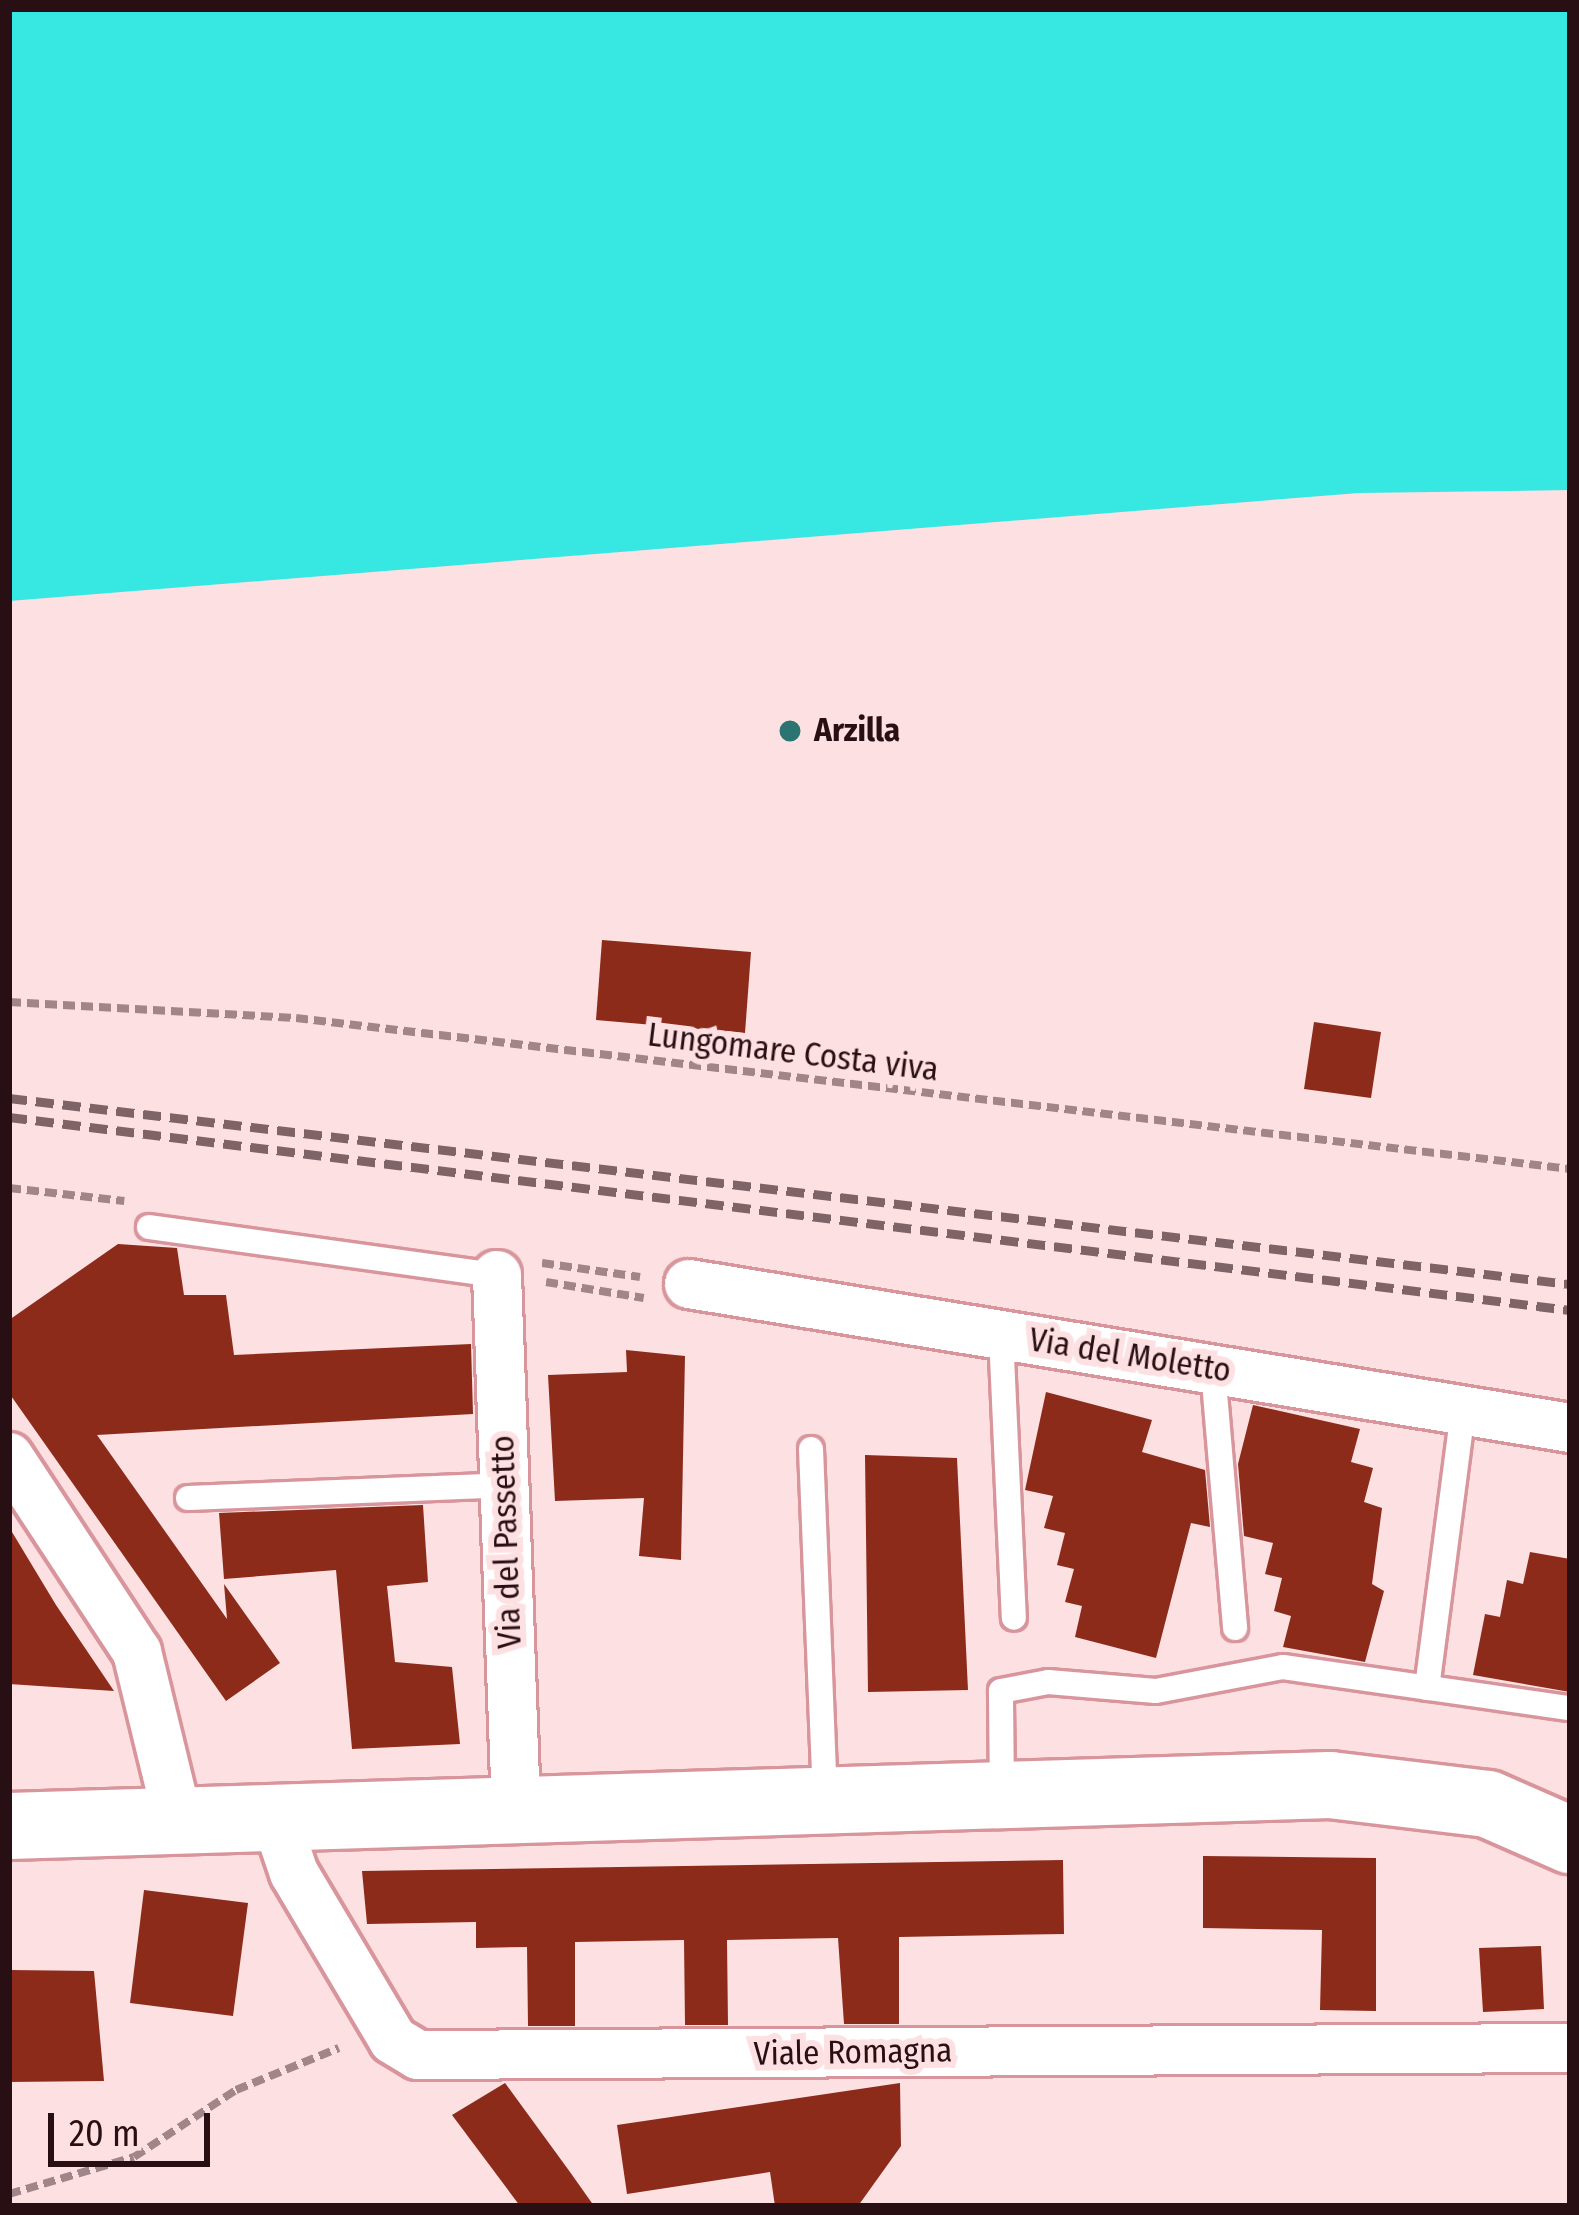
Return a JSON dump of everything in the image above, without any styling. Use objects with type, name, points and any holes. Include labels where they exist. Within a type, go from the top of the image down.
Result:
[{"type":"main road","points":[[9,1826],[1330,1785],[1488,1804],[1570,1840]]},
{"type":"street","name":"Via del Passetto","points":[[497,1275],[516,1810]]},
{"type":"street","name":"Via del Moletto","points":[[689,1284],[1570,1428]]},
{"type":"street","points":[[9,1457],[137,1652],[178,1820]]},
{"type":"street","points":[[275,1817],[294,1874],[393,2040]]},
{"type":"street","name":"Viale Romagna","points":[[393,2040],[418,2055],[551,2059],[1570,2048]]},
{"type":"lane","points":[[149,1227],[497,1275]]},
{"type":"lane","points":[[1001,1336],[1014,1618]]},
{"type":"lane","points":[[1213,1370],[1235,1628]]},
{"type":"lane","points":[[1427,1688],[1463,1411]]},
{"type":"lane","points":[[811,1449],[825,1800]]},
{"type":"lane","points":[[188,1498],[505,1485]]},
{"type":"lane","points":[[1002,1795],[1000,1691],[1048,1682],[1156,1691],[1283,1667],[1567,1708]]},
{"type":"path","name":"Lungomare Costa viva","points":[[9,1002],[296,1018],[1570,1169]]},
{"type":"path","points":[[497,1275],[668,1302],[689,1284]]},
{"type":"path","points":[[9,2194],[134,2157],[236,2090],[331,2049],[393,2040]]},
{"type":"water","points":[[9,9],[1570,9],[1570,490],[1359,493],[9,601]]},
{"type":"building","points":[[602,940],[751,952],[745,1033],[596,1020]]},
{"type":"building","points":[[1314,1022],[1381,1032],[1371,1098],[1304,1089]]},
{"type":"building","points":[[118,1244],[177,1248],[184,1295],[226,1295],[234,1355],[471,1344],[473,1414],[97,1435],[227,1619],[224,1584],[280,1663],[226,1701],[9,1393],[9,1320]]},
{"type":"building","points":[[626,1350],[685,1356],[681,1560],[639,1556],[644,1498],[555,1501],[548,1375],[627,1372]]},
{"type":"building","points":[[1046,1392],[1152,1420],[1142,1452],[1205,1470],[1210,1527],[1191,1523],[1156,1658],[1075,1637],[1082,1606],[1065,1602],[1074,1569],[1057,1565],[1065,1533],[1044,1528],[1053,1496],[1025,1490]]},
{"type":"building","points":[[1253,1405],[1360,1429],[1351,1462],[1373,1468],[1364,1502],[1382,1508],[1372,1584],[1384,1591],[1365,1662],[1283,1647],[1291,1616],[1274,1611],[1282,1578],[1265,1574],[1273,1543],[1244,1536],[1238,1464]]},
{"type":"building","points":[[865,1455],[957,1458],[968,1690],[868,1692]]},
{"type":"building","points":[[423,1505],[428,1582],[387,1586],[395,1662],[452,1667],[460,1744],[352,1749],[336,1570],[224,1579],[219,1513]]},
{"type":"building","points":[[9,1527],[56,1605],[114,1691],[9,1684]]},
{"type":"building","points":[[1530,1552],[1570,1559],[1570,1692],[1473,1675],[1485,1614],[1500,1617],[1507,1580],[1523,1584]]},
{"type":"building","points":[[1203,1856],[1376,1858],[1376,2011],[1320,2010],[1322,1930],[1203,1928]]},
{"type":"building","points":[[1063,1860],[1064,1934],[899,1937],[899,2024],[844,2024],[838,1938],[727,1940],[728,2025],[685,2025],[684,1940],[575,1942],[575,2026],[528,2026],[527,1947],[476,1948],[476,1922],[367,1924],[362,1871]]},
{"type":"building","points":[[144,1890],[248,1903],[233,2016],[130,2003]]},
{"type":"building","points":[[1541,1946],[1544,2009],[1483,2012],[1479,1948]]},
{"type":"building","points":[[10,1970],[94,1971],[104,2081],[9,2082]]},
{"type":"building","points":[[505,2083],[594,2206],[520,2206],[452,2115]]},
{"type":"building","points":[[900,2083],[901,2146],[858,2206],[775,2206],[770,2172],[627,2194],[617,2125]]},
{"type":"railway","points":[[9,1098],[1570,1284]]},
{"type":"railway","points":[[9,1117],[1570,1310]]},
{"type":"place","name":"Arzilla","points":[[790,731]]}]
